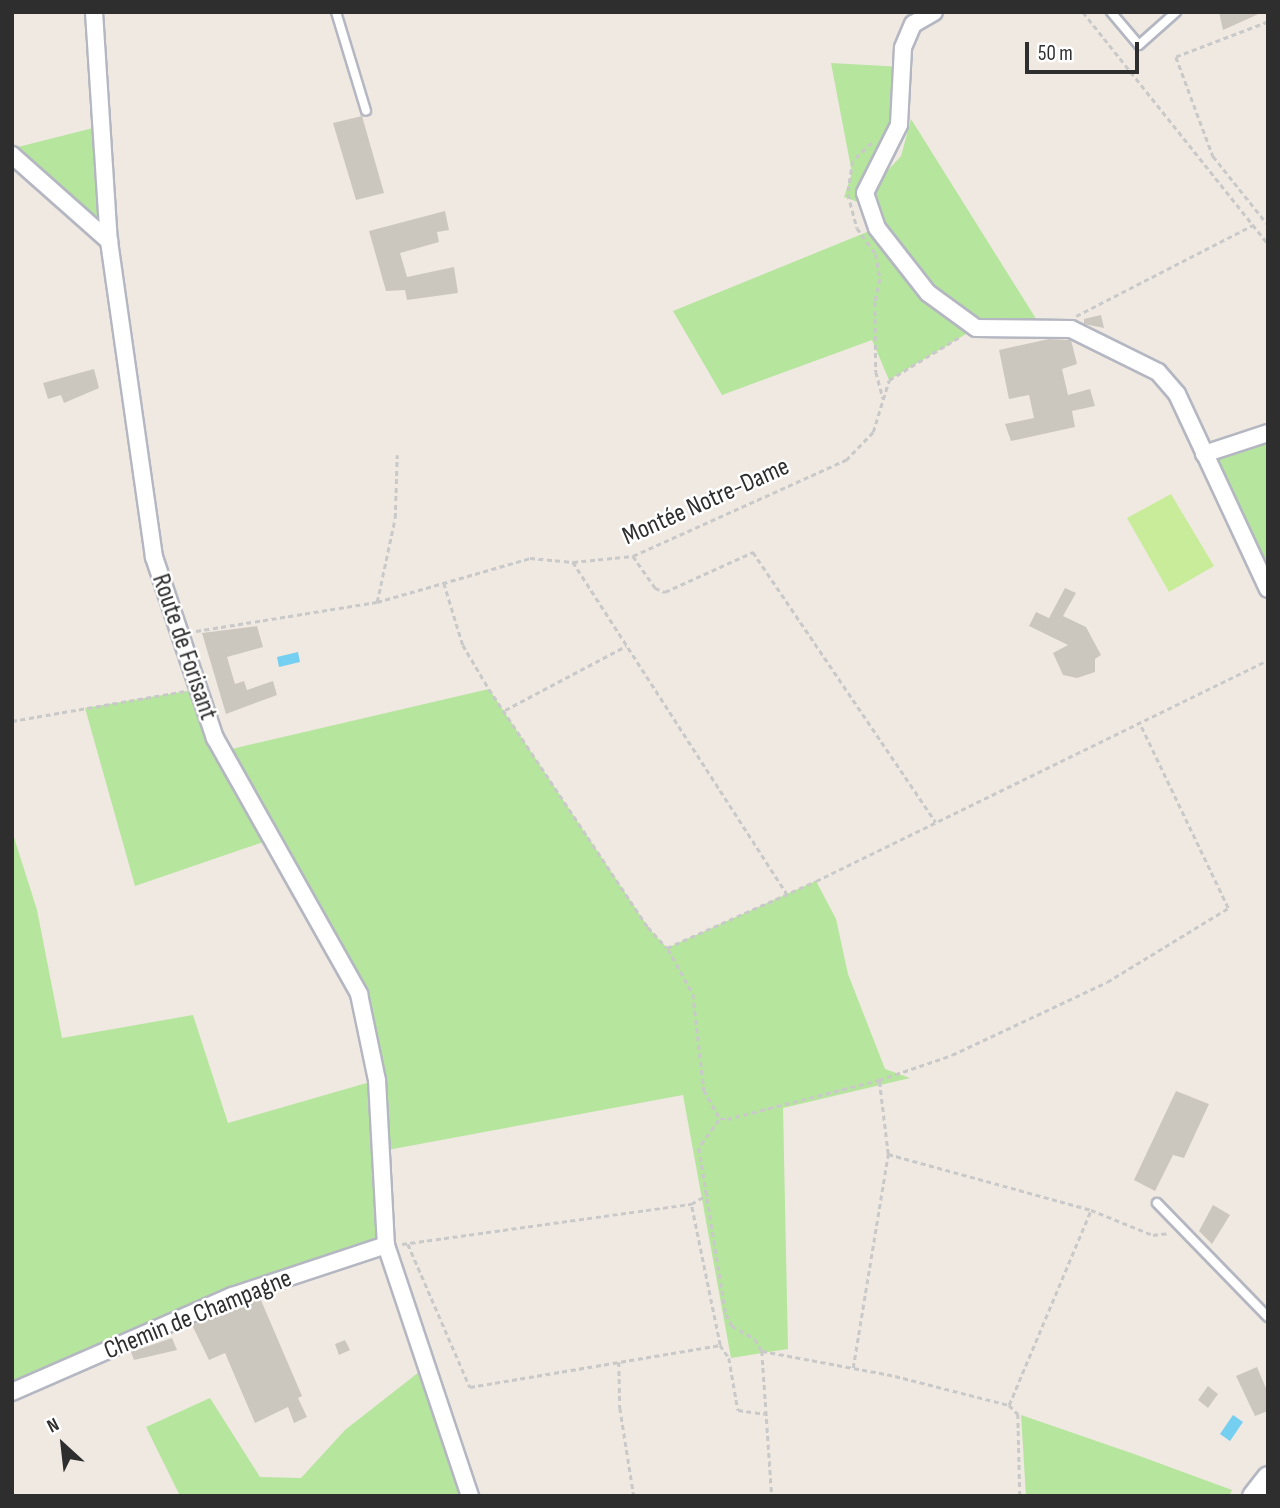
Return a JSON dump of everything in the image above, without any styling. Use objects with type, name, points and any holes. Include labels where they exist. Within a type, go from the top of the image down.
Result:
[{"type":"main road","points":[[1253,1496],[1268,1477]]},
{"type":"street","name":"Route de Forisant","points":[[94,12],[109,241],[153,557],[215,738],[359,994],[377,1080],[386,1245],[470,1496]]},
{"type":"street","points":[[934,12],[913,24],[903,48],[899,125],[869,181],[866,205],[877,228],[928,293],[976,328],[1071,328],[1158,372],[1177,394],[1268,589]]},
{"type":"street","points":[[12,155],[109,241]]},
{"type":"street","points":[[1204,454],[1268,433]]},
{"type":"street","name":"Chemin de Champagne","points":[[12,1392],[232,1296],[386,1245]]},
{"type":"lane","points":[[336,12],[366,111]]},
{"type":"lane","points":[[1111,12],[1139,45],[1176,12]]},
{"type":"lane","points":[[1157,1203],[1180,1231],[1268,1317]]},
{"type":"path","points":[[1083,12],[1268,244]]},
{"type":"path","points":[[1268,22],[1176,57],[1213,156],[1268,225]]},
{"type":"path","points":[[883,401],[876,372],[875,302],[880,279],[876,254],[857,228],[848,194],[859,152],[899,125]]},
{"type":"path","points":[[1071,328],[1077,313],[1253,225]]},
{"type":"path","name":"Montée Notre-Dame","points":[[180,633],[377,602],[530,558],[572,562],[632,556],[846,460],[873,432],[889,380],[976,328]]},
{"type":"path","points":[[377,602],[395,518],[397,455]]},
{"type":"path","points":[[632,556],[655,587],[666,592],[753,552],[936,822]]},
{"type":"path","points":[[572,562],[787,894]]},
{"type":"path","points":[[444,583],[463,645],[648,928],[667,948],[693,994],[704,1090],[720,1119]]},
{"type":"path","points":[[505,711],[626,646]]},
{"type":"path","points":[[667,948],[787,894],[1268,660]]},
{"type":"path","points":[[12,721],[199,689]]},
{"type":"path","points":[[772,1496],[762,1351],[755,1339],[732,1326],[726,1314],[699,1148],[720,1119],[879,1080],[952,1055],[1107,982],[1228,908],[1139,722]]},
{"type":"path","points":[[853,1368],[888,1154],[879,1080]]},
{"type":"path","points":[[888,1154],[1091,1210],[1153,1235],[1180,1231]]},
{"type":"path","points":[[386,1245],[691,1204],[708,1194]]},
{"type":"path","points":[[691,1204],[720,1345],[729,1358],[737,1410],[765,1413]]},
{"type":"path","points":[[1009,1405],[1091,1210]]},
{"type":"path","points":[[408,1244],[470,1387],[720,1345]]},
{"type":"path","points":[[762,1351],[853,1368],[1009,1405],[1018,1414],[1020,1496]]},
{"type":"path","points":[[619,1362],[620,1408],[635,1496]]},
{"type":"green space","points":[[831,63],[903,67],[901,110],[866,205],[844,197],[852,173]]},
{"type":"green space","points":[[911,119],[1043,330],[976,328],[889,380],[872,340],[722,395],[673,311],[872,230],[920,296],[933,291],[872,202],[881,178],[901,156]]},
{"type":"green space","points":[[101,126],[105,213],[98,218],[14,148]]},
{"type":"green space","points":[[1268,433],[1268,589],[1204,454]]},
{"type":"green space","points":[[1171,494],[1214,566],[1169,592],[1127,518]]},
{"type":"green space","points":[[199,689],[223,751],[489,689],[648,927],[667,948],[816,881],[836,919],[848,974],[885,1069],[910,1078],[783,1108],[788,1349],[731,1358],[683,1095],[382,1151],[386,1245],[352,1254],[12,1392],[12,831],[37,910],[62,1038],[193,1015],[228,1123],[377,1080],[359,994],[272,839],[135,886],[85,708]]},
{"type":"green space","points":[[428,1365],[470,1496],[180,1496],[146,1427],[210,1398],[260,1477],[301,1478],[345,1430]]},
{"type":"green space","points":[[1021,1415],[1232,1490],[1229,1496],[1026,1496]]},
{"type":"water","points":[[298,652],[300,662],[279,667],[277,657]]},
{"type":"water","points":[[1233,1415],[1243,1422],[1230,1441],[1220,1434]]},
{"type":"building","points":[[1219,12],[1263,12],[1223,30]]},
{"type":"building","points":[[362,116],[384,193],[356,200],[333,123]]},
{"type":"building","points":[[445,211],[449,230],[437,232],[439,242],[400,253],[407,277],[454,267],[458,293],[407,300],[405,290],[386,291],[369,231]]},
{"type":"building","points":[[1101,315],[1104,328],[1084,324],[1084,319]]},
{"type":"building","points":[[1049,339],[1071,340],[1077,364],[1062,369],[1068,395],[1090,389],[1095,406],[1072,411],[1075,427],[1011,441],[1005,424],[1034,418],[1029,395],[1009,399],[999,350]]},
{"type":"building","points":[[94,369],[99,388],[64,403],[61,395],[48,399],[43,383]]},
{"type":"building","points":[[1065,588],[1076,593],[1063,616],[1086,627],[1101,655],[1095,659],[1095,672],[1077,678],[1063,675],[1053,653],[1068,645],[1029,626],[1036,612],[1049,618]]},
{"type":"building","points":[[257,626],[263,647],[227,657],[235,684],[244,681],[247,690],[273,681],[277,695],[226,714],[202,633]]},
{"type":"building","points":[[1176,1091],[1209,1104],[1184,1158],[1173,1155],[1155,1191],[1134,1180]]},
{"type":"building","points":[[1213,1205],[1230,1215],[1212,1244],[1199,1231]]},
{"type":"building","points":[[260,1298],[302,1396],[298,1398],[307,1417],[294,1423],[288,1407],[255,1423],[225,1353],[209,1360],[192,1325]]},
{"type":"building","points":[[172,1338],[177,1350],[134,1360],[131,1352]]},
{"type":"building","points":[[345,1340],[350,1350],[339,1355],[335,1344]]},
{"type":"building","points":[[1257,1367],[1268,1393],[1268,1411],[1255,1416],[1236,1376]]},
{"type":"building","points":[[1208,1386],[1218,1394],[1208,1408],[1198,1400]]}]
